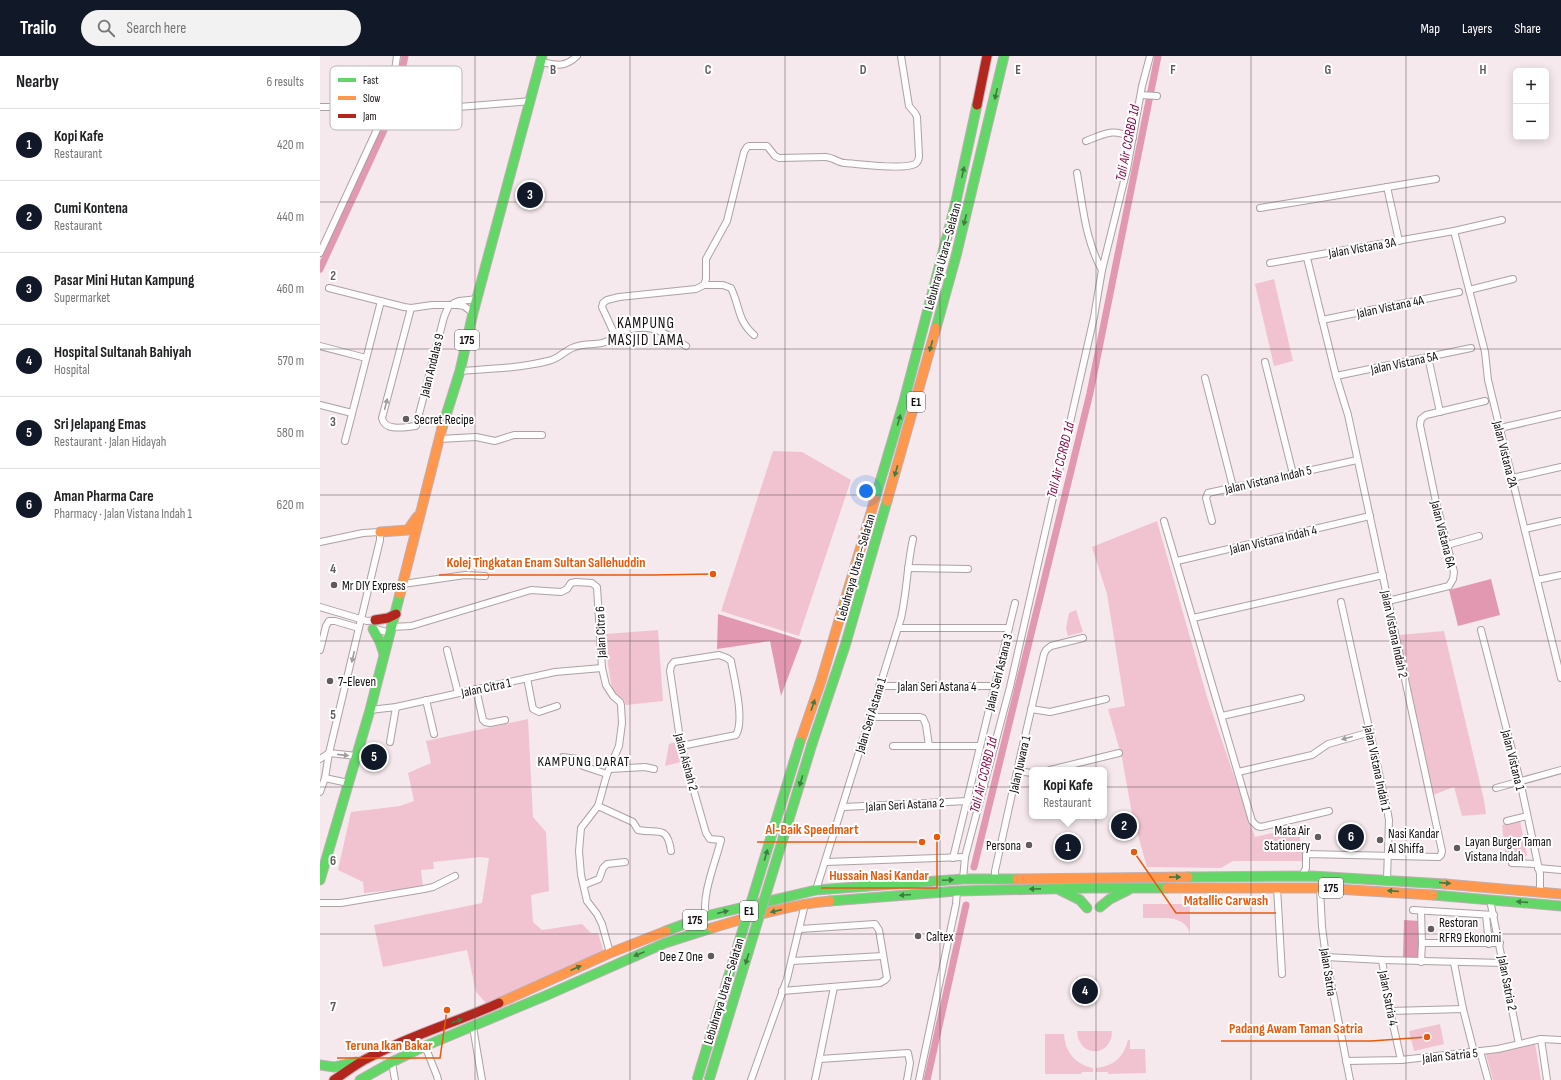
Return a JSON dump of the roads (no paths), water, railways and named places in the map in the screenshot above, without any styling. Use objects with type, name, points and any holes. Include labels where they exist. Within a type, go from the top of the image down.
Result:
[{"type":"main road","name":"Lebuhraya Utara–Selatan","points":[[697,1080],[800,742],[821,680],[904,401],[955,206],[987,56]]},
{"type":"main road","name":"Lebuhraya Utara–Selatan","points":[[709,1080],[812,744],[845,646],[907,434],[958,249],[1004,56]]},
{"type":"main road","name":"175","points":[[320,880],[357,756],[396,614],[439,439],[460,371],[473,313],[542,59]]},
{"type":"main road","points":[[380,532],[401,531],[411,528],[419,512],[423,509]]},
{"type":"main road","points":[[384,656],[380,642],[369,622],[388,618],[396,614]]},
{"type":"main road","name":"175","points":[[334,1080],[369,1057],[418,1035],[470,1016],[610,953],[678,926],[706,916],[816,890],[963,879],[1302,876],[1387,879],[1561,894]]},
{"type":"main road","points":[[1088,877],[1088,888]]},
{"type":"main road","points":[[1100,877],[1100,888]]},
{"type":"main road","name":"175","points":[[360,1080],[425,1046],[473,1027],[665,943],[741,920],[805,904],[866,897],[957,891],[1088,888],[1276,887],[1385,891],[1561,906]]},
{"type":"main road","points":[[1100,907],[1118,894],[1132,888]]},
{"type":"main road","points":[[1056,889],[1080,900],[1087,908]]},
{"type":"main road","points":[[320,1065],[334,1068],[369,1057]]},
{"type":"street","points":[[396,66],[397,56]]},
{"type":"street","points":[[542,59],[565,65],[577,56]]},
{"type":"street","points":[[704,285],[706,279],[707,255],[720,236],[727,221],[747,147],[754,145],[767,146],[775,156],[779,158],[825,157],[842,163],[882,166],[910,166],[918,162],[917,118],[909,106],[901,56]]},
{"type":"street","points":[[963,879],[965,857],[1010,686],[1094,317],[1102,270],[1126,176],[1150,56]]},
{"type":"street","points":[[1143,95],[1155,95]]},
{"type":"street","points":[[462,107],[531,102]]},
{"type":"street","points":[[320,253],[376,130]]},
{"type":"street","points":[[1086,141],[1114,132],[1122,132],[1133,138]]},
{"type":"street","points":[[1077,173],[1082,212],[1094,252],[1102,270]]},
{"type":"street","points":[[1260,208],[1436,179]]},
{"type":"street","points":[[1387,187],[1399,241]]},
{"type":"street","name":"Jalan Vistana 3A","points":[[1270,263],[1307,258],[1454,231],[1502,220]]},
{"type":"street","name":"Jalan Vistana 2A","points":[[1454,231],[1485,352],[1488,380],[1561,678]]},
{"type":"street","name":"Jalan Vistana Indah 2","points":[[1307,258],[1336,376],[1348,415],[1438,828],[1442,854],[1439,857],[1388,855]]},
{"type":"street","points":[[1469,290],[1513,279]]},
{"type":"street","points":[[614,334],[602,308],[603,303],[607,300],[619,297],[696,289],[704,285],[723,285],[731,288],[741,320],[754,335]]},
{"type":"street","points":[[328,288],[411,308],[432,305],[464,306],[473,313]]},
{"type":"street","name":"Jalan Vistana 4A","points":[[1322,320],[1459,292]]},
{"type":"street","points":[[449,305],[459,301],[478,299]]},
{"type":"street","points":[[345,441],[381,301]]},
{"type":"street","name":"Jalan Andalas 9","points":[[411,308],[382,418],[384,424],[389,427],[416,426],[444,317],[449,305]]},
{"type":"street","points":[[460,371],[500,368],[548,361],[561,356],[574,347],[607,342],[613,338],[614,334],[636,328],[656,329],[686,346]]},
{"type":"street","points":[[320,346],[366,358]]},
{"type":"street","name":"Jalan Vistana 5A","points":[[1336,376],[1471,348]]},
{"type":"street","points":[[1428,357],[1440,412],[1485,401]]},
{"type":"street","points":[[1265,362],[1294,474]]},
{"type":"street","points":[[1205,378],[1233,487]]},
{"type":"street","points":[[320,405],[352,413]]},
{"type":"street","name":"Jalan Vistana 6A","points":[[1388,601],[1449,586],[1453,579],[1454,572],[1436,502],[1420,425],[1421,419],[1426,415],[1440,412]]},
{"type":"street","points":[[1500,428],[1561,414]]},
{"type":"street","points":[[439,439],[476,437],[495,441],[514,435],[542,435]]},
{"type":"street","name":"Jalan Vistana Indah 5","points":[[1212,521],[1206,494],[1358,460]]},
{"type":"street","points":[[1512,478],[1561,467]]},
{"type":"street","name":"Jalan Vistana Indah 4","points":[[1176,561],[1370,516]]},
{"type":"street","points":[[1164,522],[1252,821],[1257,826],[1268,826],[1329,812]]},
{"type":"street","points":[[1525,529],[1561,522]]},
{"type":"street","points":[[320,542],[362,533],[380,532],[369,622]]},
{"type":"street","points":[[1447,545],[1479,536]]},
{"type":"street","name":"Jalan Seri Astana 1","points":[[816,890],[898,628],[905,599],[908,568],[914,539]]},
{"type":"street","points":[[908,568],[968,569]]},
{"type":"street","points":[[403,584],[465,575],[485,576]]},
{"type":"street","points":[[1193,618],[1383,575]]},
{"type":"street","points":[[1537,580],[1561,575]]},
{"type":"street","name":"Jalan Citra 6","points":[[391,628],[411,626],[531,590],[561,592],[567,589],[571,583],[576,582],[592,583],[597,587],[599,639],[602,668],[606,685],[613,696],[620,702],[623,712],[620,739],[598,806]]},
{"type":"street","name":"Jalan Vistana Indah 1","points":[[1341,602],[1371,732],[1389,820],[1387,879]]},
{"type":"street","name":"Jalan Seri Astana 3","points":[[953,858],[1015,603]]},
{"type":"street","points":[[320,607],[391,628]]},
{"type":"street","points":[[320,650],[332,610]]},
{"type":"street","points":[[329,622],[335,620],[359,628]]},
{"type":"street","points":[[320,792],[325,778],[329,753],[359,628],[369,622],[391,628]]},
{"type":"street","points":[[898,628],[1009,628]]},
{"type":"street","name":"Jalan Vistana 1","points":[[1481,630],[1520,781],[1540,874],[1540,892]]},
{"type":"street","name":"Jalan Juwara 1","points":[[995,879],[997,860],[1043,658],[1046,650],[1051,646],[1083,638]]},
{"type":"street","points":[[447,650],[458,693]]},
{"type":"street","name":"Jalan Aishah 2","points":[[681,746],[736,735],[740,722],[737,697],[731,661],[723,656],[674,662],[670,671],[681,746],[706,833],[710,839],[721,840],[706,896],[706,916]]},
{"type":"street","name":"Jalan Citra 1","points":[[370,710],[396,707],[564,670],[602,668]]},
{"type":"street","points":[[527,678],[533,709],[539,712],[557,706]]},
{"type":"street","name":"Jalan Seri Astana 4","points":[[879,686],[995,686]]},
{"type":"street","points":[[476,689],[483,720],[490,723],[505,720]]},
{"type":"street","points":[[1222,716],[1301,698]]},
{"type":"street","points":[[1031,709],[1053,712],[1106,699]]},
{"type":"street","points":[[426,700],[434,734]]},
{"type":"street","points":[[390,742],[396,707]]},
{"type":"street","points":[[870,717],[923,718],[926,725],[930,746]]},
{"type":"street","points":[[1238,772],[1312,756],[1324,746],[1338,740],[1371,732]]},
{"type":"street","points":[[893,746],[980,746]]},
{"type":"street","points":[[320,760],[329,753],[357,756]]},
{"type":"street","points":[[1062,767],[1119,753]]},
{"type":"street","points":[[563,757],[578,759],[583,766],[608,772],[645,767],[654,769]]},
{"type":"street","points":[[1496,788],[1561,770]]},
{"type":"street","points":[[1017,772],[1029,772]]},
{"type":"street","points":[[325,778],[348,783]]},
{"type":"street","name":"Jalan Seri Astana 2","points":[[843,807],[968,801]]},
{"type":"street","points":[[610,953],[602,924],[597,914],[587,901],[580,862],[580,833],[584,824],[598,806],[633,822],[638,830],[660,831],[668,838],[671,851]]},
{"type":"street","points":[[1507,821],[1527,816]]},
{"type":"street","points":[[1302,876],[1306,868],[1306,854],[1388,855]]},
{"type":"street","points":[[826,862],[965,857]]},
{"type":"street","points":[[584,885],[599,879],[603,868],[607,864],[625,862]]},
{"type":"street","points":[[1512,863],[1561,870]]},
{"type":"street","points":[[320,903],[341,904],[424,889],[433,887],[455,876]]},
{"type":"street","points":[[1276,887],[1282,974]]},
{"type":"street","name":"Jalan Satria","points":[[1320,888],[1322,927],[1326,957],[1350,1080]]},
{"type":"street","points":[[919,1080],[956,904],[957,891]]},
{"type":"street","name":"Jalan Satria 2","points":[[1490,900],[1520,1044]]},
{"type":"street","points":[[751,1080],[787,979],[805,904]]},
{"type":"street","points":[[1413,910],[1494,915]]},
{"type":"street","points":[[1421,910],[1421,962]]},
{"type":"street","points":[[1486,915],[1489,944]]},
{"type":"street","points":[[782,991],[880,983],[887,978],[879,930],[876,924],[800,928]]},
{"type":"street","points":[[1422,943],[1500,944]]},
{"type":"street","points":[[792,961],[883,956]]},
{"type":"street","points":[[1326,957],[1421,962],[1504,963]]},
{"type":"street","name":"Jalan Satria 4","points":[[1382,960],[1390,1011],[1401,1060]]},
{"type":"street","points":[[1454,963],[1462,1009],[1488,1080]]},
{"type":"street","points":[[815,1080],[834,987]]},
{"type":"street","points":[[1390,1011],[1462,1009]]},
{"type":"street","points":[[473,1027],[482,1080]]},
{"type":"street","points":[[1541,1039],[1547,1080]]},
{"type":"street","name":"Jalan Satria 5","points":[[1346,1061],[1401,1060],[1498,1049],[1541,1039],[1561,1040]]},
{"type":"street","points":[[425,1046],[438,1080]]},
{"type":"street","points":[[820,1059],[908,1053],[910,1063],[907,1080]]},
{"type":"street","points":[[392,1062],[395,1080]]},
{"type":"waterway","points":[[403,66],[405,56]]},
{"type":"waterway","name":"Tali Air CCRBD 1d","points":[[974,867],[1090,393],[1158,56]]},
{"type":"waterway","points":[[320,269],[384,130]]},
{"type":"waterway","name":"Tali Air CCRBD 1d","points":[[927,1080],[966,905]]},
{"type":"place","name":"Pasar Mini Hutan Kampung","points":[[530,195]]},
{"type":"place","name":"Secret Recipe","points":[[406,419]]},
{"type":"place","name":"Kolej Tingkatan Enam Sultan Sallehuddin","points":[[713,574]]},
{"type":"place","name":"Mr DIY Express","points":[[334,585]]},
{"type":"place","name":"7-Eleven","points":[[330,681]]},
{"type":"place","name":"Sri Jelapang Emas","points":[[374,757]]},
{"type":"place","name":"Cumi Kontena","points":[[1124,826]]},
{"type":"place","name":"Hussain Nasi Kandar","points":[[937,837]]},
{"type":"place","name":"Mata Air Stationery","points":[[1318,837]]},
{"type":"place","name":"Aman Pharma Care","points":[[1351,837]]},
{"type":"place","name":"Nasi Kandar Al Shiffa","points":[[1380,840]]},
{"type":"place","name":"Al-Baik Speedmart","points":[[922,842]]},
{"type":"place","name":"Persona","points":[[1029,845]]},
{"type":"place","name":"Kopi Kafe","points":[[1068,847]]},
{"type":"place","name":"Layan Burger Taman Vistana Indah","points":[[1457,848]]},
{"type":"place","name":"Matallic Carwash","points":[[1134,852]]},
{"type":"place","name":"Restoran RFR9 Ekonomi","points":[[1431,929]]},
{"type":"place","name":"Caltex","points":[[918,936]]},
{"type":"place","name":"Dee Z One","points":[[711,956]]},
{"type":"place","name":"Hospital Sultanah Bahiyah","points":[[1085,991]]},
{"type":"place","name":"Teruna Ikan Bakar","points":[[447,1010]]},
{"type":"place","name":"Padang Awam Taman Satria","points":[[1427,1037]]},
{"type":"district","name":"KAMPUNG MASJID LAMA","points":[[646,332]]},
{"type":"district","name":"KAMPUNG DARAT","points":[[584,761]]}]
